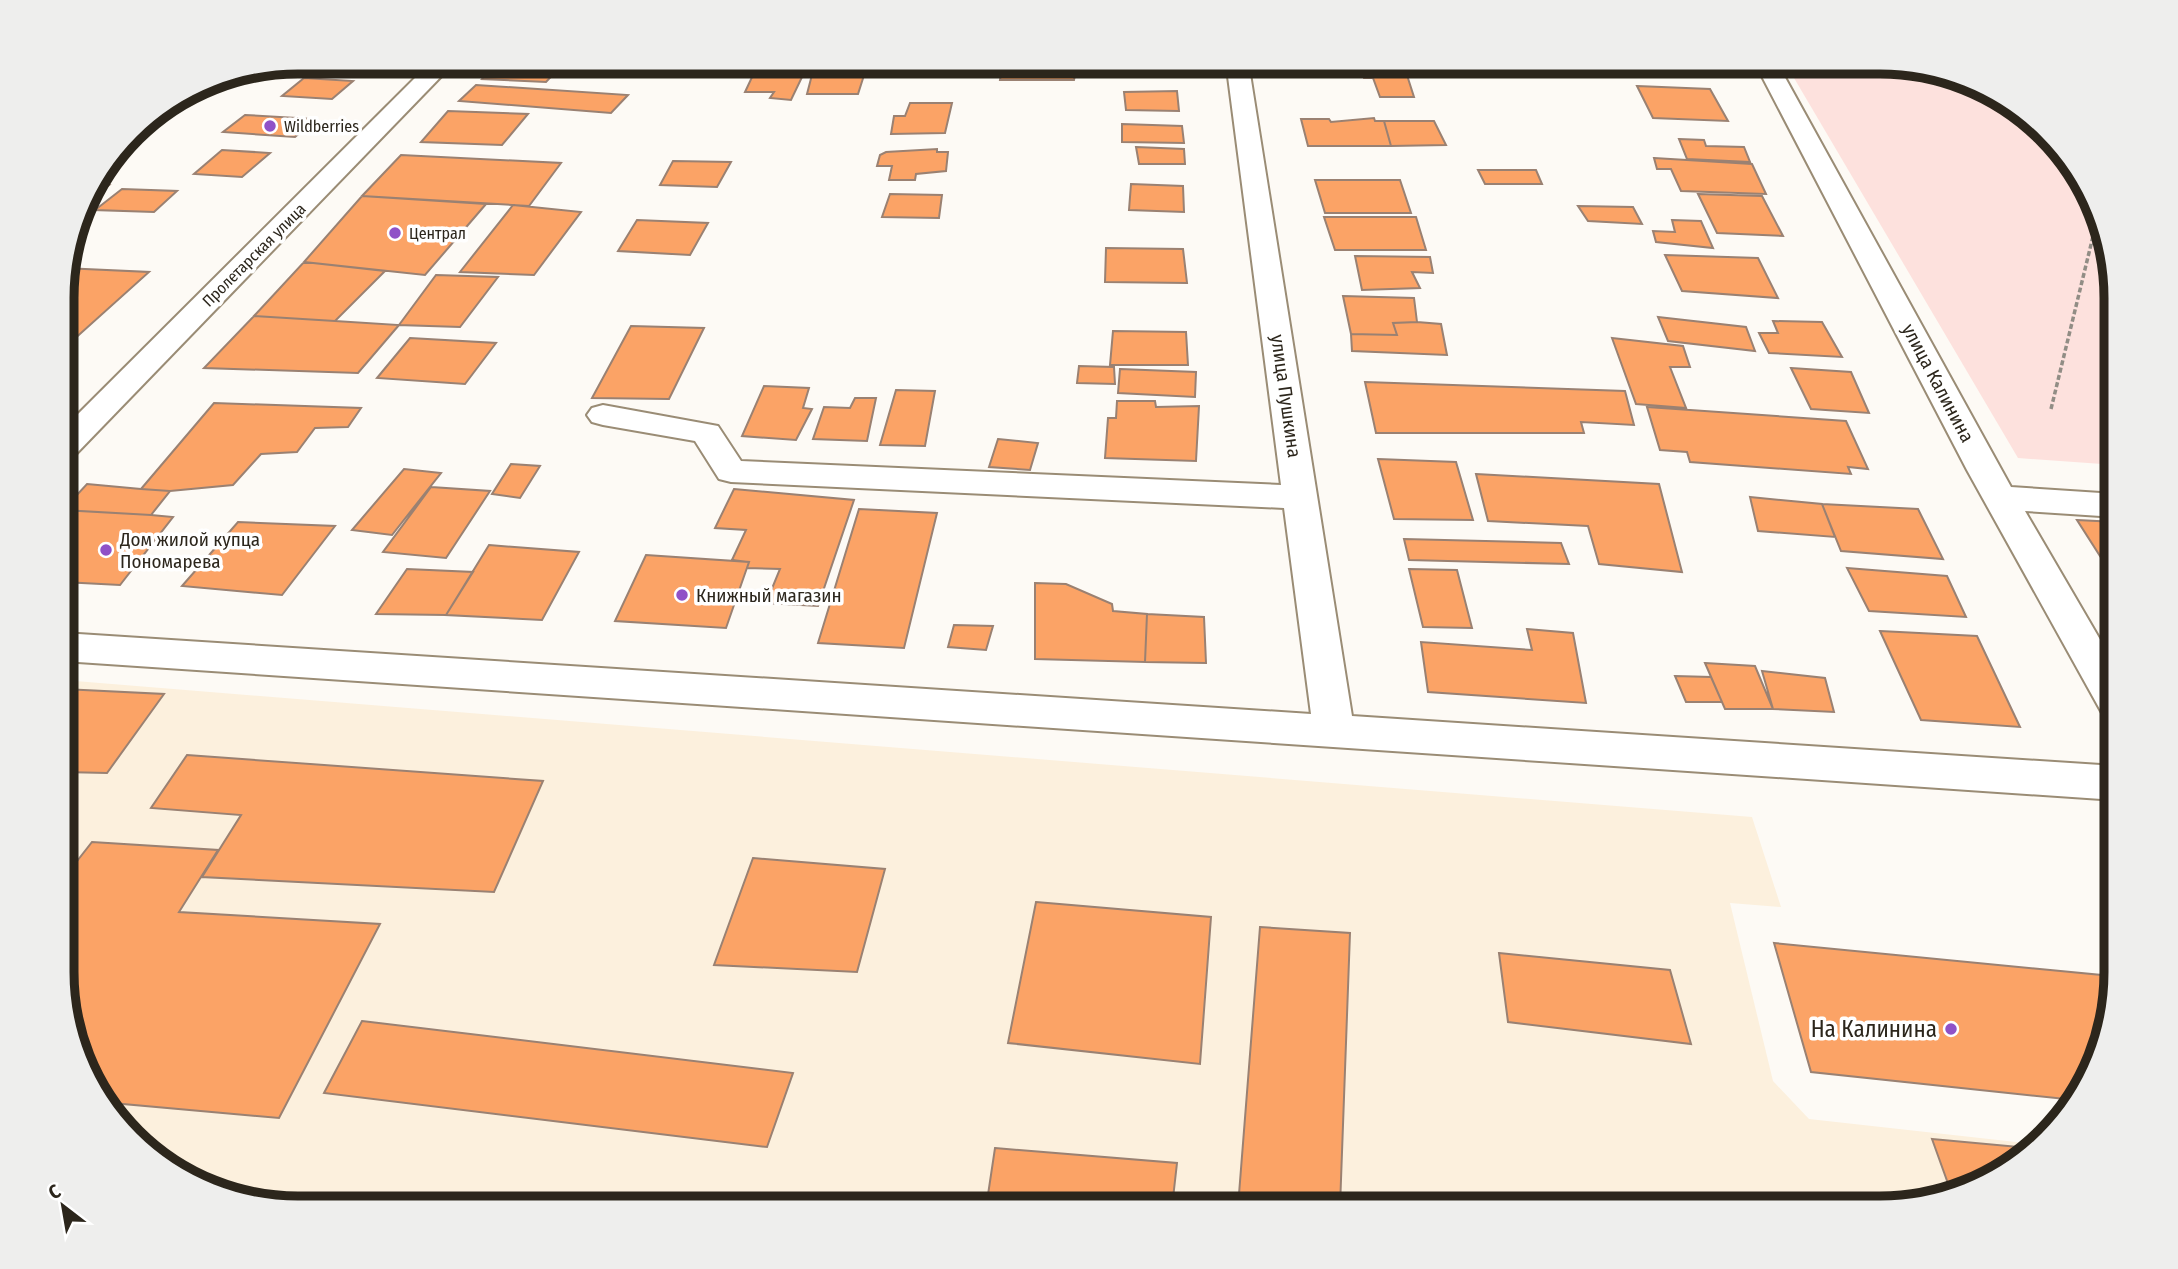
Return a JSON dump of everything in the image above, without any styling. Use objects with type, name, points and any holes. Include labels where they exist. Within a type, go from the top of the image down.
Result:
[{"type":"street","name":"Пролетарская улица","points":[[74,437],[432,74]]},
{"type":"street","name":"улица Пушкина","points":[[1239,74],[1334,731]]},
{"type":"street","name":"улица Калинина","points":[[1772,74],[2000,498],[2104,681]]},
{"type":"street","points":[[603,415],[705,433],[731,471],[1300,498]]},
{"type":"street","points":[[2000,498],[2104,504]]},
{"type":"street","points":[[74,648],[2104,782]]},
{"type":"path","points":[[2051,409],[2094,232]]},
{"type":"path","points":[[2092,243],[2098,244]]},
{"type":"shaded area","points":[[1792,74],[1909,75],[1966,91],[2017,120],[2039,139],[2074,186],[2097,240],[2103,269],[2104,464],[2018,458]]},
{"type":"shaded area","points":[[74,681],[1752,817],[1781,907],[1730,903],[1773,1081],[1809,1119],[2024,1143],[2005,1158],[1952,1184],[1895,1195],[298,1196],[240,1188],[212,1178],[173,1158],[150,1140],[111,1096],[85,1043],[78,1015],[74,971]]},
{"type":"building","points":[[486,74],[554,74],[546,82],[482,79]]},
{"type":"building","points":[[812,74],[864,74],[858,94],[807,94]]},
{"type":"building","points":[[1001,74],[1075,74],[1074,80],[1000,80]]},
{"type":"building","points":[[1363,74],[1407,74],[1414,97],[1380,97],[1373,78],[1364,78]]},
{"type":"building","points":[[1656,74],[1704,74],[1705,77]]},
{"type":"building","points":[[753,75],[803,75],[791,100],[770,98],[774,92],[745,92]]},
{"type":"building","points":[[304,78],[353,81],[332,99],[282,96]]},
{"type":"building","points":[[476,85],[628,95],[611,113],[459,101]]},
{"type":"building","points":[[1637,86],[1710,89],[1728,121],[1653,118]]},
{"type":"building","points":[[1177,91],[1179,111],[1126,110],[1124,92]]},
{"type":"building","points":[[910,103],[952,103],[945,133],[891,134],[894,116],[905,116]]},
{"type":"building","points":[[448,111],[528,114],[502,145],[421,142]]},
{"type":"building","name":"Wildberries","points":[[245,115],[316,119],[295,137],[223,132]]},
{"type":"building","points":[[1374,118],[1375,121],[1384,121],[1391,146],[1308,146],[1301,119],[1329,119],[1331,122]]},
{"type":"building","points":[[1384,121],[1434,121],[1446,145],[1391,146]]},
{"type":"building","points":[[1122,124],[1182,126],[1184,143],[1122,142]]},
{"type":"building","points":[[1679,139],[1704,140],[1706,146],[1744,147],[1750,162],[1687,159]]},
{"type":"building","points":[[1136,147],[1184,149],[1185,164],[1139,164]]},
{"type":"building","points":[[937,149],[937,152],[948,152],[946,171],[916,174],[915,180],[889,180],[892,166],[877,166],[880,155],[886,152]]},
{"type":"building","points":[[222,150],[270,153],[242,177],[194,174]]},
{"type":"building","points":[[401,155],[561,163],[529,206],[362,196]]},
{"type":"building","points":[[1654,158],[1752,164],[1766,194],[1681,191],[1671,169],[1657,169]]},
{"type":"building","points":[[673,161],[731,162],[717,187],[660,185]]},
{"type":"building","points":[[1478,170],[1536,170],[1542,184],[1485,184]]},
{"type":"building","points":[[1315,180],[1400,180],[1411,213],[1325,213]]},
{"type":"building","points":[[1131,184],[1183,186],[1184,212],[1129,210]]},
{"type":"building","points":[[122,189],[177,191],[154,212],[95,210]]},
{"type":"building","points":[[890,194],[942,195],[939,218],[882,217]]},
{"type":"building","points":[[1698,194],[1762,196],[1783,236],[1717,233]]},
{"type":"building","name":"Централ","points":[[362,196],[486,204],[425,275],[304,262]]},
{"type":"building","points":[[513,205],[581,212],[534,275],[460,272]]},
{"type":"building","points":[[1578,206],[1633,207],[1642,224],[1588,221]]},
{"type":"building","points":[[1324,217],[1416,217],[1426,250],[1335,250]]},
{"type":"building","points":[[637,220],[708,223],[690,255],[618,251]]},
{"type":"building","points":[[1672,220],[1701,221],[1713,248],[1656,242],[1653,231],[1675,232]]},
{"type":"building","points":[[1106,248],[1183,249],[1187,283],[1105,282]]},
{"type":"building","points":[[1665,255],[1758,258],[1778,298],[1682,291]]},
{"type":"building","points":[[1355,256],[1430,257],[1433,273],[1412,272],[1420,288],[1362,290]]},
{"type":"building","points":[[304,262],[385,271],[335,321],[254,316]]},
{"type":"building","points":[[75,269],[149,272],[74,339]]},
{"type":"building","points":[[436,275],[498,277],[460,327],[399,325]]},
{"type":"building","points":[[1343,296],[1414,298],[1417,322],[1393,323],[1397,335],[1351,334]]},
{"type":"building","points":[[254,316],[399,325],[358,373],[204,368]]},
{"type":"building","points":[[1658,317],[1746,327],[1755,351],[1668,341]]},
{"type":"building","points":[[1773,321],[1822,322],[1842,357],[1769,353],[1759,333],[1778,333]]},
{"type":"building","points":[[1393,323],[1441,324],[1447,355],[1352,351],[1351,334],[1397,335]]},
{"type":"building","points":[[631,326],[704,328],[669,399],[592,398]]},
{"type":"building","points":[[1113,331],[1186,332],[1188,365],[1110,365]]},
{"type":"building","points":[[410,338],[496,343],[465,384],[377,378]]},
{"type":"building","points":[[1612,338],[1683,346],[1690,367],[1670,367],[1686,408],[1636,404]]},
{"type":"building","points":[[1079,366],[1114,367],[1115,384],[1077,383]]},
{"type":"building","points":[[1791,368],[1851,372],[1869,413],[1811,409]]},
{"type":"building","points":[[1120,369],[1196,372],[1195,397],[1118,393]]},
{"type":"building","points":[[1365,382],[1625,391],[1634,425],[1581,422],[1584,433],[1376,433]]},
{"type":"building","points":[[764,386],[809,388],[803,408],[812,409],[796,440],[742,436]]},
{"type":"building","points":[[896,390],[935,391],[925,446],[880,445]]},
{"type":"building","points":[[855,398],[876,398],[867,441],[813,439],[824,407],[850,408]]},
{"type":"building","points":[[1117,401],[1155,401],[1156,407],[1199,406],[1196,461],[1105,458],[1108,418],[1116,418]]},
{"type":"building","points":[[214,403],[361,408],[348,427],[315,428],[297,452],[261,454],[233,485],[170,491],[141,489]]},
{"type":"building","points":[[1647,407],[1846,421],[1868,469],[1848,467],[1851,474],[1690,462],[1687,452],[1660,450]]},
{"type":"building","points":[[998,439],[1038,443],[1030,470],[989,467]]},
{"type":"building","points":[[1378,459],[1456,462],[1473,520],[1394,519]]},
{"type":"building","points":[[511,464],[540,466],[520,498],[492,494]]},
{"type":"building","points":[[404,469],[441,473],[392,535],[352,530]]},
{"type":"building","points":[[1476,474],[1659,484],[1682,572],[1599,564],[1588,526],[1488,521]]},
{"type":"building","points":[[87,484],[170,491],[151,515],[74,511],[74,498]]},
{"type":"building","points":[[431,487],[490,491],[446,558],[383,552]]},
{"type":"building","points":[[734,489],[854,500],[818,606],[766,603],[780,569],[747,568],[749,562],[732,560],[746,530],[715,528]]},
{"type":"building","points":[[1750,497],[1822,504],[1835,537],[1758,531]]},
{"type":"building","points":[[1822,504],[1918,509],[1943,559],[1841,551]]},
{"type":"building","points":[[859,509],[937,513],[904,648],[818,643]]},
{"type":"building","name":"Дом жилой купца Пономарева","points":[[74,511],[173,517],[120,585],[74,583]]},
{"type":"building","points":[[2077,520],[2104,521],[2104,562]]},
{"type":"building","points":[[238,522],[335,526],[282,595],[182,586]]},
{"type":"building","points":[[1404,539],[1561,543],[1569,564],[1409,560]]},
{"type":"building","points":[[489,545],[579,552],[542,620],[446,615]]},
{"type":"building","name":"Книжный магазин","points":[[646,555],[749,562],[726,628],[615,621]]},
{"type":"building","points":[[1847,568],[1947,576],[1966,617],[1869,611]]},
{"type":"building","points":[[407,569],[473,572],[446,615],[376,614]]},
{"type":"building","points":[[1409,569],[1457,570],[1472,628],[1423,627]]},
{"type":"building","points":[[1035,583],[1066,584],[1112,604],[1113,611],[1147,614],[1145,662],[1035,659]]},
{"type":"building","points":[[1147,614],[1204,617],[1206,663],[1145,662]]},
{"type":"building","points":[[954,625],[993,626],[986,650],[948,647]]},
{"type":"building","points":[[1527,629],[1573,633],[1586,703],[1428,692],[1421,642],[1532,650]]},
{"type":"building","points":[[1880,631],[1977,636],[2020,727],[1921,720]]},
{"type":"building","points":[[1705,663],[1755,666],[1773,709],[1725,709]]},
{"type":"building","points":[[1762,671],[1825,678],[1834,712],[1773,709]]},
{"type":"building","points":[[1675,676],[1711,677],[1722,702],[1686,702]]},
{"type":"building","points":[[74,690],[164,694],[107,773],[74,772]]},
{"type":"building","points":[[187,755],[543,781],[494,892],[202,877],[241,815],[151,808]]},
{"type":"building","points":[[92,842],[218,850],[179,912],[380,924],[279,1118],[117,1103],[85,1043],[75,1000],[74,865]]},
{"type":"building","points":[[753,858],[885,869],[857,972],[714,965]]},
{"type":"building","points":[[1036,902],[1211,917],[1200,1064],[1008,1043]]},
{"type":"building","points":[[1260,927],[1350,933],[1340,1195],[1239,1195]]},
{"type":"building","name":"На Калинина","points":[[1774,943],[2104,975],[2103,1000],[2097,1029],[2087,1057],[2064,1099],[1811,1072]]},
{"type":"building","points":[[1499,953],[1670,970],[1691,1044],[1508,1022]]},
{"type":"building","points":[[362,1021],[793,1073],[767,1147],[324,1093]]},
{"type":"building","points":[[1932,1139],[2019,1147],[1979,1172],[1949,1185]]},
{"type":"building","points":[[995,1148],[1177,1163],[1173,1195],[988,1196]]},
{"type":"place","name":"Wildberries","points":[[270,126]]},
{"type":"place","name":"Централ","points":[[395,233]]},
{"type":"place","name":"Дом жилой купца Пономарева","points":[[106,550]]},
{"type":"place","name":"Книжный магазин","points":[[682,595]]},
{"type":"place","name":"На Калинина","points":[[1951,1029]]}]
